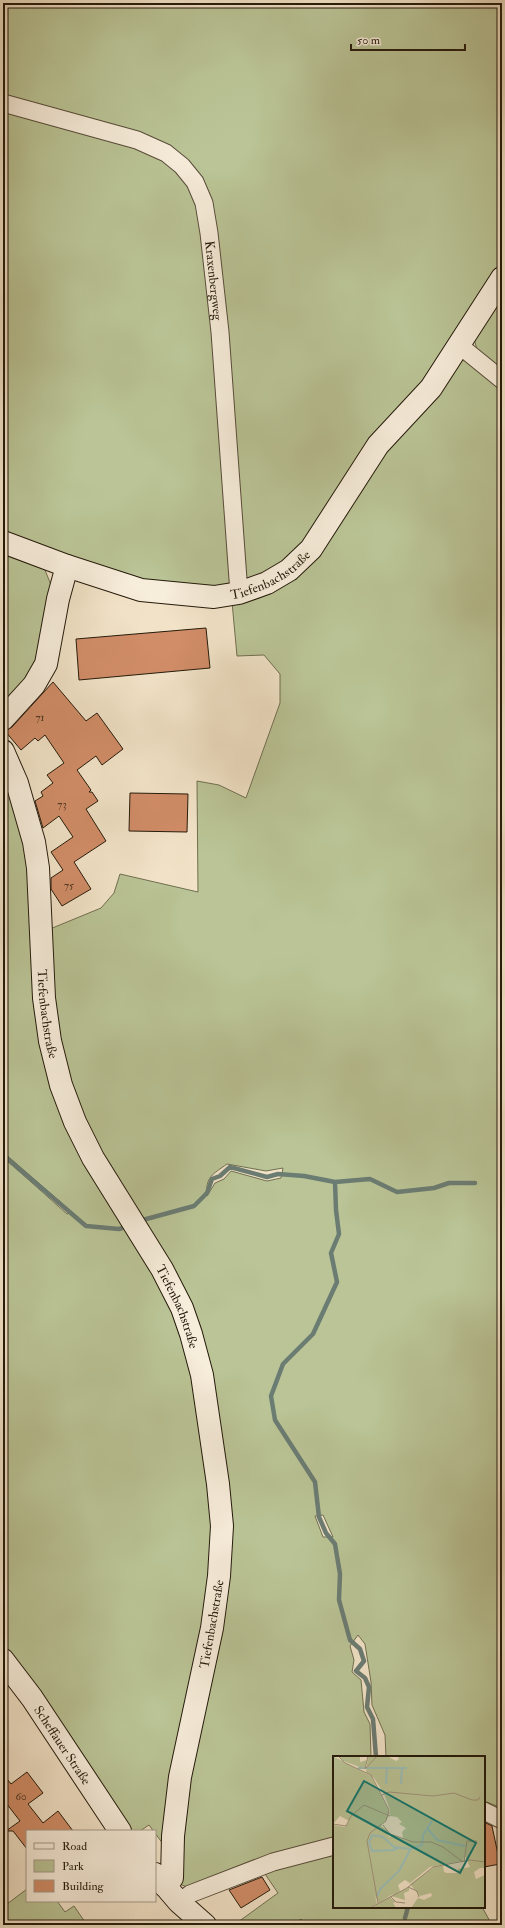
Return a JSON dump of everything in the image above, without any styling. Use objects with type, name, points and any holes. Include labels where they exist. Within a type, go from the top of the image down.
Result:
[{"type":"street","name":"Kraxenbergweg","points":[[3,103],[137,140],[166,153],[182,166],[195,182],[204,203],[209,233],[220,340],[239,593]]},
{"type":"street","name":"Tiefenbachstraße","points":[[3,542],[67,566],[141,590],[214,597],[239,593],[267,583],[289,570],[311,549],[378,446],[431,388],[502,278]]},
{"type":"street","points":[[459,345],[502,380]]},
{"type":"street","points":[[3,718],[34,685],[46,664],[58,599],[67,566]]},
{"type":"street","name":"Tiefenbachstraße","points":[[3,751],[17,783],[34,842],[38,868],[44,998],[50,1041],[61,1085],[75,1122],[93,1158],[158,1263],[182,1308],[192,1334],[202,1375],[217,1477],[222,1526],[219,1576],[212,1628],[180,1777],[173,1836],[172,1878],[166,1887]]},
{"type":"street","name":"Scheffauer Straße","points":[[3,1660],[32,1698],[119,1830]]},
{"type":"street","points":[[485,1812],[502,1820]]},
{"type":"street","points":[[166,1887],[190,1894],[273,1862],[333,1846]]},
{"type":"street","points":[[166,1887],[206,1925]]},
{"type":"green space","points":[[3,3],[502,3],[502,268],[300,553],[248,584],[244,576],[214,232],[188,181],[207,232],[232,583],[227,588],[177,590],[3,537]]},
{"type":"green space","points":[[502,290],[502,1808],[485,1801],[485,1756],[386,1756],[385,1735],[372,1705],[371,1682],[365,1644],[358,1635],[350,1646],[354,1660],[352,1672],[361,1680],[364,1712],[370,1724],[371,1756],[333,1756],[333,1842],[189,1888],[178,1883],[176,1853],[216,1627],[206,1378],[98,1159],[55,1043],[50,929],[101,908],[114,893],[120,874],[198,892],[197,781],[219,785],[246,798],[280,703],[280,674],[264,655],[237,656],[232,602],[283,583],[373,459],[453,367],[463,359],[472,360],[479,358],[473,334]],"holes":[[[227,1164],[266,1171],[283,1168],[281,1178],[267,1181],[231,1171],[224,1179],[215,1183],[207,1196],[207,1184],[209,1180]],[[323,1515],[333,1537],[323,1537],[315,1516]]]},
{"type":"green space","points":[[3,547],[35,560],[45,570],[51,585],[40,662],[3,709]]},
{"type":"green space","points":[[3,766],[29,850],[45,1038],[127,1220],[190,1343],[218,1529],[169,1852],[156,1834],[156,1830],[153,1830],[149,1825],[142,1830],[128,1830],[3,1652],[3,1157],[67,1214],[72,1212],[3,1152]]},
{"type":"green space","points":[[333,1852],[333,1908],[483,1908],[492,1925],[306,1925],[301,1919],[293,1925],[234,1925],[278,1893],[263,1871]]},
{"type":"green space","points":[[26,1890],[26,1902],[58,1902],[65,1912],[74,1906],[87,1925],[3,1925],[3,1907]]},
{"type":"building","points":[[206,628],[210,668],[79,680],[76,639]]},
{"type":"building","points":[[53,682],[86,721],[97,713],[123,749],[102,765],[96,756],[77,770],[91,790],[89,792],[92,792],[98,801],[86,809],[106,841],[74,862],[91,889],[62,906],[51,889],[51,878],[63,870],[51,852],[73,837],[59,816],[43,828],[35,801],[43,796],[41,792],[53,783],[47,775],[64,763],[45,735],[38,741],[35,738],[21,750],[5,731],[12,727]]},
{"type":"building","points":[[130,793],[188,794],[187,832],[129,831]]},
{"type":"building","points":[[27,1772],[43,1793],[28,1804],[43,1823],[58,1811],[72,1830],[26,1830],[26,1848],[13,1831],[6,1831],[20,1821],[3,1799],[3,1774],[11,1784]]},
{"type":"building","points":[[485,1822],[492,1826],[500,1864],[485,1867]]},
{"type":"building","points":[[262,1877],[270,1890],[241,1908],[229,1890]]},
{"type":"waterway","points":[[3,1155],[86,1226],[119,1229],[129,1226]]},
{"type":"waterway","points":[[139,1221],[194,1206],[207,1193],[212,1179],[220,1176],[230,1167],[267,1177],[278,1174],[304,1176],[335,1182],[370,1179],[397,1192],[434,1188],[449,1183],[475,1183]]},
{"type":"waterway","points":[[335,1182],[339,1234],[331,1253],[337,1282],[313,1334],[283,1364],[271,1396],[275,1420],[315,1482],[319,1517],[326,1533],[335,1544],[340,1574],[339,1600],[350,1640],[360,1649],[364,1661],[356,1671],[365,1678],[369,1687],[367,1707],[373,1719],[376,1756]]},
{"type":"waterway","points":[[405,1918],[408,1908]]}]
